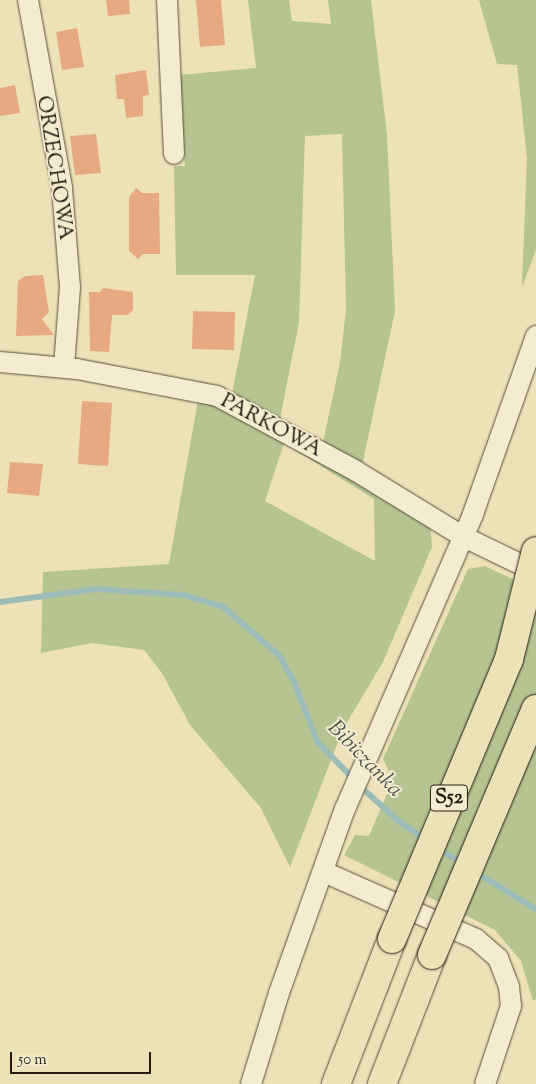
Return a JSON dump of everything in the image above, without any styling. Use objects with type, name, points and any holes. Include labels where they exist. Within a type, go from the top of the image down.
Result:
[{"type":"highway","points":[[509,659],[536,551]]},
{"type":"highway","name":"S52","points":[[336,1084],[392,939],[536,598]]},
{"type":"highway","name":"S52","points":[[382,1084],[432,955],[536,709]]},
{"type":"street","name":"ORZECHOWA","points":[[28,0],[62,188],[70,287],[64,367]]},
{"type":"street","points":[[167,0],[174,154]]},
{"type":"street","points":[[251,1084],[279,993],[366,757],[462,536],[536,336]]},
{"type":"street","name":"PARKOWA","points":[[0,362],[64,367],[217,396],[356,471],[462,536],[536,572]]},
{"type":"street","points":[[324,872],[476,939],[498,958],[510,987],[511,1006],[506,1031],[485,1084]]},
{"type":"green space","points":[[248,0],[289,0],[292,21],[331,24],[328,0],[371,0],[387,135],[395,311],[361,471],[322,447],[340,362],[346,309],[342,134],[305,136],[299,322],[280,419],[232,394],[255,275],[176,275],[174,166],[185,166],[179,75],[256,68]]},
{"type":"green space","points":[[479,0],[536,0],[536,250],[522,287],[527,158],[517,65],[497,64]]},
{"type":"green space","points":[[198,400],[217,406],[284,443],[265,501],[375,561],[374,499],[287,445],[372,485],[430,521],[432,547],[383,662],[343,729],[290,867],[261,808],[190,725],[162,673],[144,650],[92,643],[41,653],[43,572],[169,564]]},
{"type":"green space","points":[[485,566],[536,590],[536,999],[533,1001],[521,961],[495,930],[344,855],[355,835],[369,836],[393,780],[383,759],[468,569]]},
{"type":"building","points":[[106,0],[129,0],[130,14],[108,16]]},
{"type":"building","points":[[196,0],[221,0],[225,45],[200,47]]},
{"type":"building","points":[[77,28],[84,67],[62,70],[56,32]]},
{"type":"building","points":[[146,70],[149,95],[143,96],[143,116],[126,118],[124,99],[117,99],[115,75]]},
{"type":"building","points":[[15,85],[20,113],[0,116],[0,88]]},
{"type":"building","points":[[96,134],[101,173],[75,175],[70,136]]},
{"type":"building","points":[[136,188],[142,193],[159,193],[160,254],[143,254],[138,259],[129,251],[129,197]]},
{"type":"building","points":[[43,275],[49,312],[42,319],[54,335],[16,336],[18,281],[25,276]]},
{"type":"building","points":[[103,288],[133,292],[133,310],[128,315],[112,315],[109,352],[90,351],[89,292],[100,292]]},
{"type":"building","points":[[193,311],[235,312],[234,350],[192,349]]},
{"type":"building","points":[[82,401],[112,403],[108,466],[78,464]]},
{"type":"building","points":[[10,462],[43,464],[39,496],[7,493]]},
{"type":"waterway","name":"Bibiczanka","points":[[0,602],[96,589],[183,595],[224,607],[280,656],[294,681],[318,742],[354,779]]},
{"type":"waterway","name":"Bibiczanka","points":[[360,786],[399,821],[426,840]]},
{"type":"waterway","name":"Bibiczanka","points":[[438,848],[462,863]]},
{"type":"waterway","name":"Bibiczanka","points":[[476,872],[536,909]]}]
